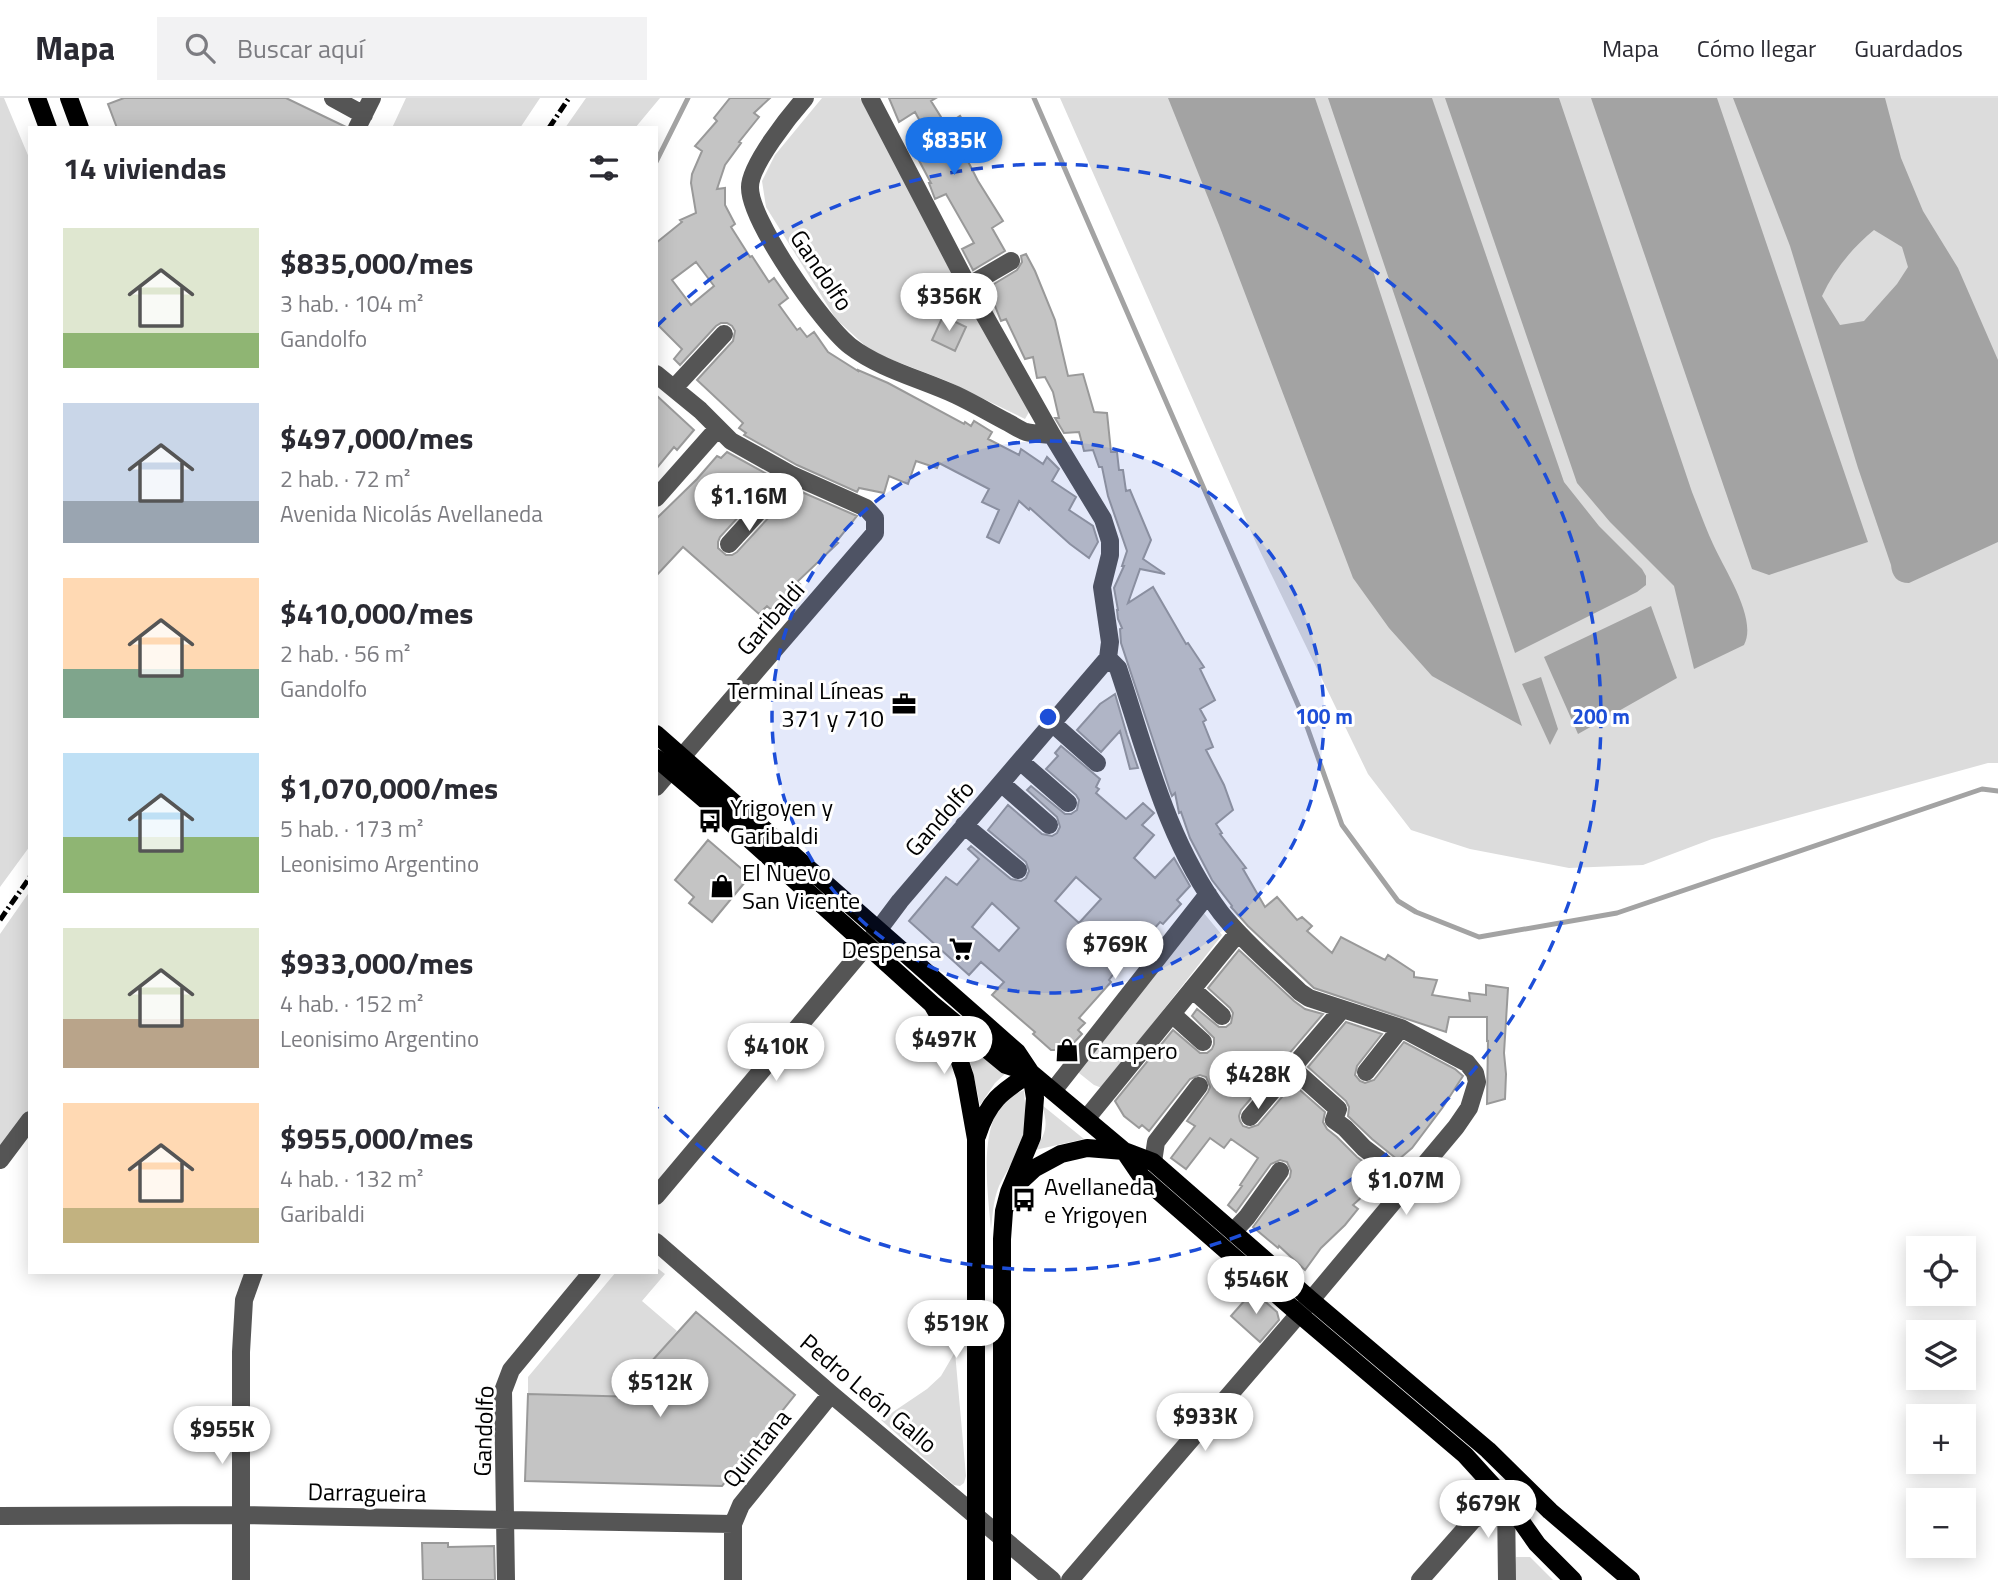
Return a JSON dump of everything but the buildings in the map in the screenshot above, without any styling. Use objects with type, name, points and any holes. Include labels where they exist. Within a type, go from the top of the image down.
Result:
[{"type":"main road","points":[[37,98],[47,126]]},
{"type":"main road","points":[[69,98],[79,126]]},
{"type":"main road","points":[[658,736],[1017,1052],[1031,1073],[1124,1151],[1141,1176],[1488,1450],[1550,1511],[1631,1580]]},
{"type":"main road","points":[[658,760],[932,1004],[1006,1065],[1031,1073]]},
{"type":"main road","points":[[932,1004],[952,1038],[965,1077],[976,1139],[976,1580]]},
{"type":"main road","points":[[976,1139],[988,1107],[1004,1091],[1031,1073]]},
{"type":"main road","points":[[1002,1580],[1002,1239],[1004,1211],[1009,1192],[1032,1137],[1035,1098],[1031,1073]]},
{"type":"main road","points":[[1009,1192],[1035,1168],[1061,1154],[1087,1147],[1124,1151],[1153,1162],[1233,1232],[1305,1307],[1465,1455],[1506,1500],[1537,1544],[1573,1580]]},
{"type":"street","points":[[333,98],[361,121],[372,98]]},
{"type":"street","name":"Gandolfo","points":[[805,98],[760,159],[752,174],[750,186],[756,212],[793,278],[833,331],[864,355],[957,396],[1026,432],[1052,435]]},
{"type":"street","points":[[870,98],[968,286],[1103,519],[1110,541],[1110,555],[1102,587],[1110,642],[1108,658],[1118,668],[1176,837],[1208,894],[1238,933],[1300,992],[1320,1003],[1401,1028],[1467,1063],[1475,1073],[1477,1082],[1469,1108],[1410,1183],[1070,1580]]},
{"type":"street","points":[[968,286],[1011,261]]},
{"type":"street","points":[[674,388],[724,334]]},
{"type":"street","points":[[658,376],[731,441],[792,475],[729,544]]},
{"type":"street","points":[[658,496],[718,428]]},
{"type":"street","name":"Garibaldi","points":[[658,785],[875,533],[874,518],[866,508],[792,475]]},
{"type":"street","name":"Gandolfo","points":[[658,1194],[867,945],[900,901],[1108,658]]},
{"type":"street","points":[[1052,723],[1097,763]]},
{"type":"street","points":[[1020,761],[1068,803]]},
{"type":"street","points":[[1001,783],[1049,825]]},
{"type":"street","points":[[964,825],[1018,870]]},
{"type":"street","points":[[1053,1091],[1208,894]]},
{"type":"street","points":[[1086,1119],[1238,933]]},
{"type":"street","points":[[1192,989],[1222,1016]]},
{"type":"street","points":[[1250,1116],[1340,1012]]},
{"type":"street","points":[[1172,1014],[1203,1042]]},
{"type":"street","points":[[1366,1072],[1401,1028]]},
{"type":"street","points":[[1292,1068],[1338,1109],[1334,1120],[1364,1148],[1410,1183]]},
{"type":"street","points":[[1153,1162],[1156,1142],[1199,1086]]},
{"type":"street","points":[[0,1160],[28,1123]]},
{"type":"street","points":[[1233,1232],[1280,1171]]},
{"type":"street","name":"Pedro León Gallo","points":[[658,1244],[1052,1580]]},
{"type":"street","points":[[241,1580],[244,1300],[253,1274]]},
{"type":"street","name":"Gandolfo","points":[[506,1580],[503,1391],[511,1370],[590,1274]]},
{"type":"street","name":"Quintana","points":[[733,1580],[733,1524],[741,1505],[831,1394]]},
{"type":"street","points":[[1420,1580],[1473,1520],[1506,1500],[1522,1481]]},
{"type":"street","points":[[1506,1500],[1507,1580]]},
{"type":"street","name":"Darragueira","points":[[0,1516],[241,1515],[733,1524]]},
{"type":"shaded area","points":[[0,98],[4,98],[28,155],[28,849],[0,887]]},
{"type":"shaded area","points":[[406,98],[540,98],[521,126],[393,126]]},
{"type":"shaded area","points":[[586,98],[660,98],[637,126],[566,126]]},
{"type":"shaded area","points":[[822,98],[860,98],[1029,412],[1025,419],[947,381],[872,352],[836,319],[766,207],[762,181],[775,155]]},
{"type":"shaded area","points":[[1060,98],[1998,98],[1998,763],[1988,763],[1712,839],[1643,865],[1569,868],[1470,849],[1411,830],[1368,774],[1257,545]]},
{"type":"shaded area","points":[[1168,98],[1315,98],[1522,726],[1432,676],[1389,628],[1353,578]]},
{"type":"shaded area","points":[[1328,98],[1432,98],[1564,482],[1599,526],[1646,576],[1646,585],[1637,592],[1515,653]]},
{"type":"shaded area","points":[[1445,98],[1559,98],[1692,492],[1743,608],[1747,622],[1744,645],[1694,669],[1674,586],[1610,522],[1577,483]]},
{"type":"shaded area","points":[[1591,98],[1717,98],[1868,542],[1769,575],[1752,569]]},
{"type":"shaded area","points":[[1733,98],[1885,98],[1901,158],[1923,211],[1958,268],[1998,360],[1998,542],[1909,583],[1901,582],[1894,576],[1790,246]],"holes":[[[1874,230],[1902,247],[1908,267],[1897,284],[1864,321],[1840,325],[1822,296],[1844,260]]]},
{"type":"shaded area","points":[[1651,606],[1677,678],[1578,734],[1544,657]]},
{"type":"shaded area","points":[[1541,677],[1558,729],[1550,745],[1522,684]]},
{"type":"shaded area","points":[[28,894],[28,1117],[0,1155],[0,934]]},
{"type":"shaded area","points":[[1203,912],[1222,935],[1102,1088],[1094,1085],[1079,1073],[1079,1067]]},
{"type":"shaded area","points":[[960,1032],[1007,1072],[995,1083],[980,1105],[972,1068]]},
{"type":"shaded area","points":[[1024,1090],[1025,1135],[997,1192],[991,1229],[987,1162],[991,1127],[1005,1101]]},
{"type":"shaded area","points":[[1042,1105],[1084,1139],[1035,1150],[1045,1128]]},
{"type":"shaded area","points":[[658,1269],[665,1274],[642,1301],[677,1331],[643,1372],[648,1377],[640,1386],[640,1397],[528,1394],[528,1377],[614,1274],[658,1274]]},
{"type":"shaded area","points":[[955,1352],[966,1476],[960,1486],[954,1485],[881,1420],[927,1389],[941,1376]]},
{"type":"shaded area","points":[[1516,1557],[1530,1557],[1553,1580],[1513,1580]]},
{"type":"waterway","points":[[658,158],[688,98]]},
{"type":"waterway","points":[[1034,98],[1305,721],[1342,825],[1398,901],[1416,912],[1479,937],[1617,913],[1982,789],[1998,791]]},
{"type":"railway","points":[[550,126],[569,98]]},
{"type":"railway","points":[[0,920],[28,880]]},
{"type":"place","name":"Terminal Líneas 371 y 710","points":[[904,704]]},
{"type":"place","name":"Yrigoyen y Garibaldi","points":[[710,821]]},
{"type":"place","name":"El Nuevo San Vicente","points":[[722,886]]},
{"type":"place","name":"Despensa","points":[[961,949]]},
{"type":"place","name":"Campero","points":[[1067,1050]]},
{"type":"place","name":"Avellaneda e Yrigoyen","points":[[1024,1200]]}]
